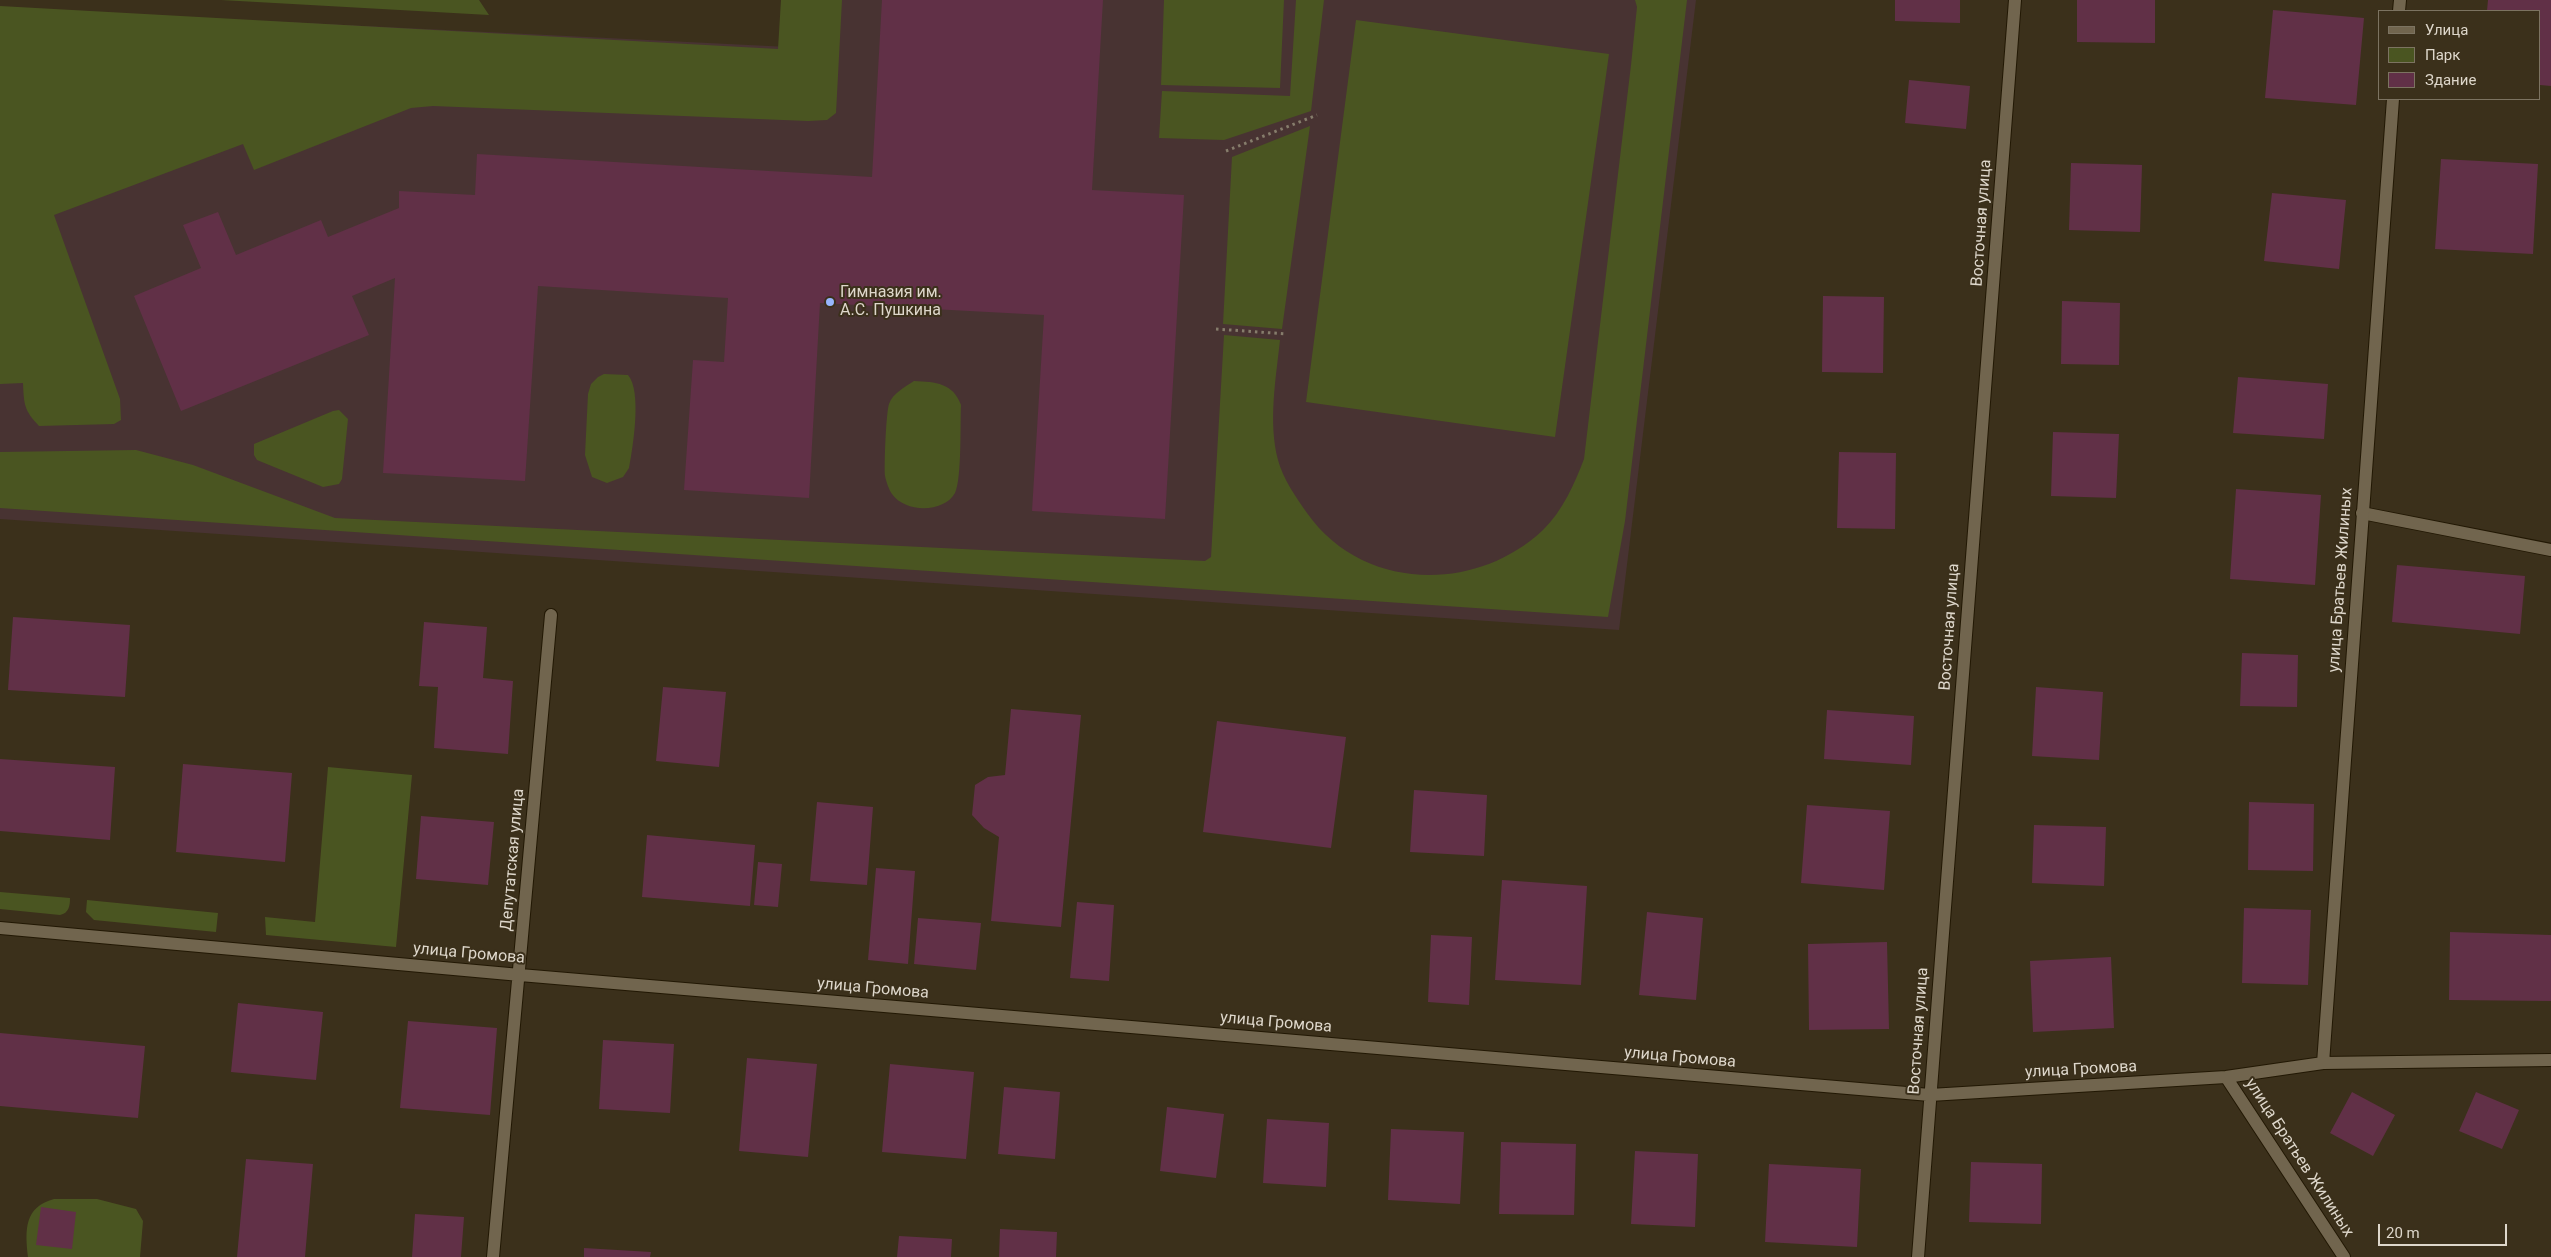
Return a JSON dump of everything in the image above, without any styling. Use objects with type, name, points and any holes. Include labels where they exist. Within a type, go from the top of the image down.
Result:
[{"type":"street","name":"Восточная улица","points":[[1918,1257],[2015,0]]},
{"type":"street","name":"улица Братьев Жилиных","points":[[2324,1063],[2393,100]]},
{"type":"street","points":[[2362,513],[2551,550]]},
{"type":"street","name":"Депутатская улица","points":[[493,1257],[520,975],[551,615]]},
{"type":"street","name":"улица Громова","points":[[0,928],[520,975],[1930,1095],[2226,1077],[2324,1063],[2551,1060]]},
{"type":"street","name":"улица Братьев Жилиных","points":[[2226,1077],[2344,1257]]},
{"type":"path","points":[[1226,151],[1317,116]]},
{"type":"path","points":[[1216,329],[1287,334]]},
{"type":"shaded area","name":"Гимназия им. А.С. Пушкина","points":[[791,0],[1696,0],[1619,630],[0,519],[0,74],[264,21],[789,47]]},
{"type":"green space","points":[[221,0],[479,0],[489,15]]},
{"type":"green space","points":[[781,0],[842,0],[836,113],[827,120],[808,121],[433,106],[411,108],[254,170],[243,144],[54,215],[120,399],[121,420],[114,424],[39,426],[30,416],[26,407],[23,383],[0,384],[0,6],[778,49]]},
{"type":"green space","points":[[1164,0],[1284,0],[1280,88],[1161,85]]},
{"type":"green space","points":[[1296,0],[1324,0],[1311,111],[1224,140],[1159,138],[1162,91],[1290,96]]},
{"type":"green space","points":[[1635,0],[1687,0],[1625,521],[1608,617],[0,508],[0,452],[136,450],[193,465],[335,518],[1205,561],[1211,557],[1224,335],[1280,340],[1273,415],[1278,460],[1286,481],[1299,501],[1330,539],[1358,558],[1388,570],[1420,575],[1453,573],[1485,565],[1516,551],[1543,530],[1567,497],[1584,459],[1631,65],[1637,7]]},
{"type":"green space","points":[[1356,20],[1609,54],[1555,437],[1306,402]]},
{"type":"green space","points":[[1310,126],[1282,329],[1223,324],[1232,157]]},
{"type":"green space","points":[[604,374],[628,375],[635,393],[636,406],[629,468],[623,477],[607,483],[592,477],[585,455],[588,394],[591,384]]},
{"type":"green space","points":[[914,381],[943,385],[953,392],[961,405],[960,464],[957,486],[950,500],[934,507],[915,507],[906,505],[898,500],[891,492],[885,476],[889,404],[896,393]]},
{"type":"green space","points":[[339,410],[348,419],[342,479],[339,484],[323,487],[257,460],[254,455],[254,444]]},
{"type":"green space","points":[[328,767],[412,775],[396,947],[266,935],[265,917],[315,922]]},
{"type":"green space","points":[[0,892],[70,898],[70,904],[67,911],[60,915],[0,909]]},
{"type":"green space","points":[[87,900],[218,913],[216,932],[94,920],[86,912]]},
{"type":"green space","points":[[54,1199],[97,1199],[136,1209],[143,1221],[140,1257],[28,1257],[27,1229],[32,1214],[44,1203]]},
{"type":"building","points":[[882,0],[1103,0],[1092,190],[1184,195],[1165,519],[1032,511],[1044,315],[820,303],[809,498],[684,490],[693,360],[724,362],[728,298],[538,286],[525,481],[383,473],[395,278],[352,296],[369,335],[181,411],[134,296],[201,268],[183,225],[218,212],[236,255],[321,220],[328,237],[399,208],[399,191],[475,195],[477,154],[872,177]]},
{"type":"building","points":[[1895,0],[1960,0],[1960,23],[1895,21]]},
{"type":"building","points":[[2077,0],[2155,0],[2155,43],[2077,42]]},
{"type":"building","points":[[2488,0],[2551,0],[2551,86],[2541,85],[2541,10],[2487,10]]},
{"type":"building","points":[[2273,10],[2364,18],[2356,105],[2265,98]]},
{"type":"building","points":[[1909,80],[1970,86],[1966,129],[1905,123]]},
{"type":"building","points":[[2441,159],[2538,164],[2533,254],[2435,249]]},
{"type":"building","points":[[2071,163],[2142,165],[2140,232],[2069,230]]},
{"type":"building","points":[[2272,193],[2346,200],[2339,269],[2264,261]]},
{"type":"building","points":[[1823,296],[1884,297],[1883,373],[1822,372]]},
{"type":"building","points":[[2062,301],[2120,303],[2119,365],[2061,364]]},
{"type":"building","points":[[2238,377],[2328,384],[2324,439],[2233,433]]},
{"type":"building","points":[[2053,432],[2119,434],[2116,498],[2051,496]]},
{"type":"building","points":[[1839,452],[1896,453],[1895,529],[1837,528]]},
{"type":"building","points":[[2236,489],[2321,495],[2315,585],[2230,579]]},
{"type":"building","points":[[2397,565],[2525,576],[2520,634],[2392,622]]},
{"type":"building","points":[[13,617],[130,625],[125,697],[8,690]]},
{"type":"building","points":[[424,622],[487,627],[483,678],[513,681],[508,754],[434,748],[438,687],[419,686]]},
{"type":"building","points":[[2242,653],[2298,655],[2297,707],[2240,706]]},
{"type":"building","points":[[663,687],[726,692],[719,767],[656,761]]},
{"type":"building","points":[[2036,687],[2103,692],[2099,760],[2032,756]]},
{"type":"building","points":[[1011,709],[1081,715],[1061,927],[991,921],[999,837],[984,828],[972,815],[975,785],[988,777],[1005,775]]},
{"type":"building","points":[[1827,710],[1914,716],[1911,765],[1824,759]]},
{"type":"building","points":[[1217,721],[1346,737],[1331,848],[1203,832]]},
{"type":"building","points":[[0,759],[115,767],[110,840],[0,831]]},
{"type":"building","points":[[183,764],[292,773],[285,862],[176,852]]},
{"type":"building","points":[[1414,790],[1487,795],[1484,856],[1410,852]]},
{"type":"building","points":[[817,802],[873,807],[867,885],[810,881]]},
{"type":"building","points":[[2249,802],[2314,804],[2313,871],[2248,870]]},
{"type":"building","points":[[1807,805],[1890,811],[1884,890],[1801,883]]},
{"type":"building","points":[[421,816],[494,822],[488,885],[416,879]]},
{"type":"building","points":[[2034,825],[2106,827],[2104,886],[2032,883]]},
{"type":"building","points":[[647,835],[755,845],[750,906],[642,897]]},
{"type":"building","points":[[758,862],[782,864],[778,907],[754,905]]},
{"type":"building","points":[[876,868],[915,871],[908,964],[868,960]]},
{"type":"building","points":[[1502,880],[1587,886],[1581,985],[1495,980]]},
{"type":"building","points":[[1077,902],[1114,905],[1109,981],[1070,978]]},
{"type":"building","points":[[2244,908],[2311,910],[2308,985],[2242,983]]},
{"type":"building","points":[[1647,912],[1703,918],[1696,1000],[1639,995]]},
{"type":"building","points":[[918,918],[981,923],[976,970],[914,964]]},
{"type":"building","points":[[2450,932],[2551,935],[2551,1001],[2449,1000]]},
{"type":"building","points":[[1431,935],[1472,937],[1469,1005],[1428,1002]]},
{"type":"building","points":[[1887,942],[1889,1029],[1809,1030],[1808,944]]},
{"type":"building","points":[[2111,957],[2114,1028],[2033,1032],[2030,961]]},
{"type":"building","points":[[238,1003],[323,1012],[316,1080],[231,1072]]},
{"type":"building","points":[[408,1021],[497,1028],[490,1115],[400,1108]]},
{"type":"building","points":[[0,1033],[145,1046],[138,1118],[0,1106]]},
{"type":"building","points":[[603,1040],[674,1044],[670,1113],[599,1109]]},
{"type":"building","points":[[747,1058],[817,1064],[808,1157],[739,1151]]},
{"type":"building","points":[[890,1064],[974,1072],[966,1159],[882,1152]]},
{"type":"building","points":[[1004,1087],[1060,1092],[1055,1159],[998,1154]]},
{"type":"building","points":[[2352,1092],[2395,1115],[2373,1156],[2330,1133]]},
{"type":"building","points":[[2476,1092],[2519,1110],[2502,1149],[2459,1131]]},
{"type":"building","points":[[1167,1107],[1224,1114],[1216,1178],[1160,1171]]},
{"type":"building","points":[[1267,1119],[1329,1123],[1326,1187],[1263,1183]]},
{"type":"building","points":[[1391,1129],[1464,1132],[1460,1204],[1388,1200]]},
{"type":"building","points":[[1501,1142],[1576,1144],[1574,1215],[1499,1214]]},
{"type":"building","points":[[1635,1151],[1698,1154],[1695,1227],[1631,1224]]},
{"type":"building","points":[[246,1159],[313,1164],[305,1257],[237,1257]]},
{"type":"building","points":[[1971,1162],[2042,1164],[2041,1224],[1969,1222]]},
{"type":"building","points":[[1769,1164],[1861,1169],[1857,1247],[1765,1242]]},
{"type":"building","points":[[41,1207],[76,1212],[72,1249],[36,1245]]},
{"type":"building","points":[[415,1214],[464,1217],[461,1257],[412,1257]]},
{"type":"building","points":[[1000,1229],[1057,1232],[1056,1257],[999,1257]]},
{"type":"building","points":[[899,1236],[952,1239],[951,1257],[897,1257]]},
{"type":"building","points":[[584,1248],[651,1252],[650,1257],[584,1257]]},
{"type":"place","name":"Гимназия им. А.С. Пушкина","points":[[830,302]]}]
